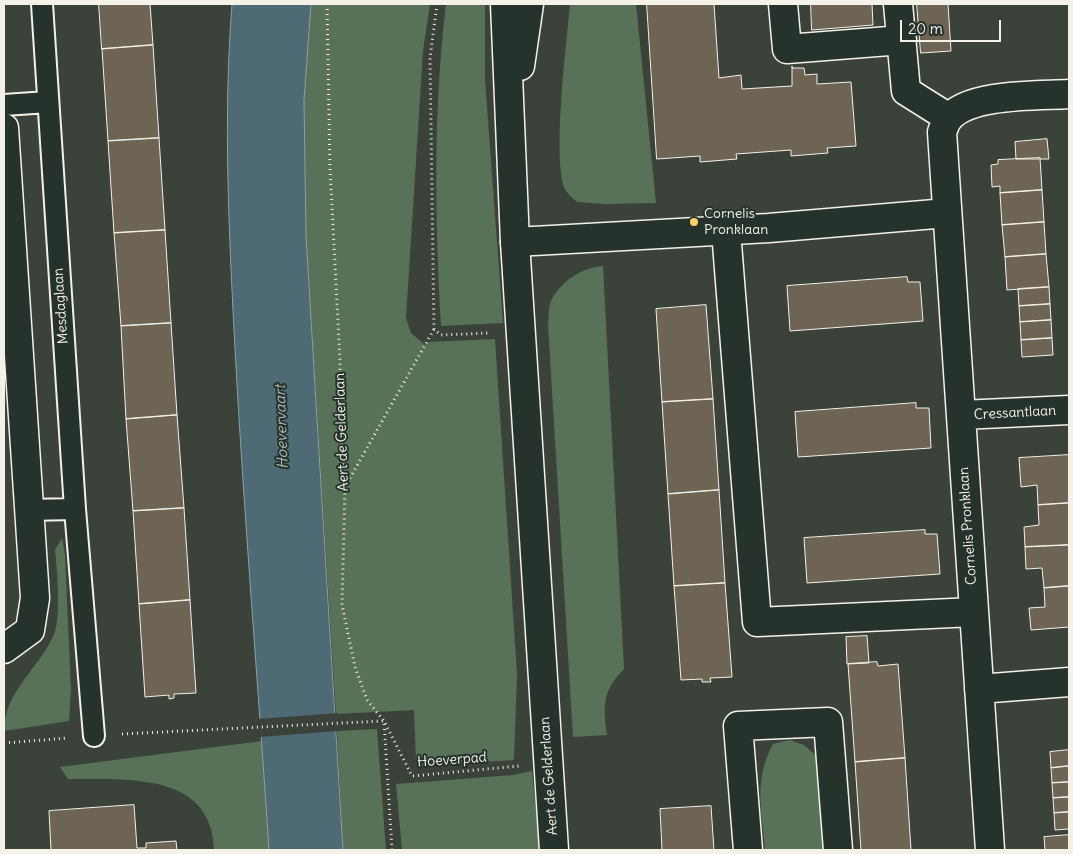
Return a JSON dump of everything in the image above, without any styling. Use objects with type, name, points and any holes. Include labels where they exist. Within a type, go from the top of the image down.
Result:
[{"type":"street","name":"Aert de Gelderlaan","points":[[506,4],[520,332],[554,850]]},
{"type":"street","name":"Aert de Gelderlaan","points":[[510,132],[529,4]]},
{"type":"street","points":[[784,4],[787,49],[902,40]]},
{"type":"street","points":[[898,4],[906,91],[949,118],[964,107],[986,101],[1069,94]]},
{"type":"street","name":"Cornelis Pronklaan","points":[[949,118],[942,132],[990,850]]},
{"type":"street","points":[[4,128],[10,349],[28,510],[35,598],[30,630],[4,649]]},
{"type":"street","points":[[515,242],[726,231],[947,213]]},
{"type":"street","points":[[726,231],[757,622],[974,612]]},
{"type":"street","name":"Cressantlaan","points":[[961,415],[1069,410]]},
{"type":"street","points":[[979,689],[1069,682]]},
{"type":"street","points":[[748,850],[738,726],[828,722],[838,850]]},
{"type":"lane","name":"Mesdaglaan","points":[[42,4],[75,509],[94,736]]},
{"type":"lane","points":[[4,105],[48,102]]},
{"type":"lane","points":[[28,510],[75,509]]},
{"type":"path","name":"Aert de Gelderlaan","points":[[327,4],[330,168],[340,361],[340,424],[345,488],[342,605],[355,667],[367,700],[384,721]]},
{"type":"path","points":[[345,488],[434,330],[430,58],[438,4]]},
{"type":"path","points":[[434,330],[441,335],[520,332]]},
{"type":"path","points":[[240,729],[356,721],[384,721],[392,850]]},
{"type":"path","name":"Hoeverpad","points":[[384,721],[412,776],[548,764]]},
{"type":"green space","points":[[311,4],[430,4],[423,51],[406,318],[411,333],[425,345],[428,342],[495,339],[517,674],[514,760],[418,766],[416,762],[414,710],[336,714],[306,236],[304,100]]},
{"type":"green space","points":[[446,4],[485,4],[485,80],[503,323],[441,326],[437,246],[436,165],[439,84]]},
{"type":"green space","points":[[570,4],[636,4],[656,203],[605,204],[577,202],[566,191],[562,177],[560,130],[563,72]]},
{"type":"green space","points":[[603,266],[624,669],[611,685],[606,699],[607,735],[573,737],[548,325],[549,306],[555,294],[566,282],[580,273]]},
{"type":"green space","points":[[62,538],[65,555],[71,690],[69,721],[4,731],[10,704],[16,692],[48,646],[54,634],[58,605],[55,550]]},
{"type":"green space","points":[[377,729],[386,850],[343,850],[337,731]]},
{"type":"green space","points":[[790,740],[804,745],[818,757],[828,850],[765,850],[760,796],[763,771],[773,744]]},
{"type":"green space","points":[[262,741],[269,850],[214,850],[209,824],[198,806],[182,793],[162,785],[115,779],[68,779],[60,767]]},
{"type":"green space","points":[[532,771],[540,850],[402,850],[396,784],[513,775]]},
{"type":"water","name":"Hoevervaart","points":[[232,4],[311,4],[304,100],[306,236],[343,850],[269,850],[243,474],[231,263],[227,133]]},
{"type":"pier","points":[[338,713],[339,731],[259,737],[258,719]]},
{"type":"building","points":[[99,4],[150,4],[153,45],[102,49]]},
{"type":"building","points":[[647,4],[714,4],[719,78],[741,75],[742,89],[792,86],[792,68],[804,68],[805,75],[817,74],[817,84],[851,82],[856,146],[827,148],[828,153],[791,156],[791,150],[736,154],[737,159],[700,162],[700,156],[657,159]]},
{"type":"building","points":[[811,4],[872,4],[873,25],[812,30]]},
{"type":"building","points":[[917,4],[948,4],[951,51],[921,53]]},
{"type":"building","points":[[153,45],[159,138],[108,141],[102,49]]},
{"type":"building","points":[[159,138],[165,230],[114,233],[108,141]]},
{"type":"building","points":[[1047,139],[1049,159],[1016,159],[1015,142]]},
{"type":"building","points":[[1040,158],[1042,190],[1000,193],[1000,186],[992,187],[991,165],[998,164],[998,160]]},
{"type":"building","points":[[1042,190],[1044,222],[1002,225],[1000,193]]},
{"type":"building","points":[[1044,222],[1046,254],[1005,257],[1002,225]]},
{"type":"building","points":[[165,230],[171,323],[121,326],[114,233]]},
{"type":"building","points":[[1046,254],[1049,287],[1007,290],[1005,257]]},
{"type":"building","points":[[907,277],[908,282],[920,282],[923,321],[790,331],[787,286]]},
{"type":"building","points":[[1049,287],[1050,304],[1019,306],[1018,289]]},
{"type":"building","points":[[1050,304],[1051,320],[1020,322],[1019,306]]},
{"type":"building","points":[[706,305],[713,399],[662,402],[656,309]]},
{"type":"building","points":[[1051,320],[1052,338],[1021,340],[1020,322]]},
{"type":"building","points":[[171,323],[177,415],[126,419],[121,326]]},
{"type":"building","points":[[1052,338],[1053,355],[1022,357],[1021,340]]},
{"type":"building","points":[[713,399],[719,490],[668,494],[662,402]]},
{"type":"building","points":[[916,403],[916,408],[929,408],[931,448],[798,457],[795,412]]},
{"type":"building","points":[[177,415],[184,508],[133,511],[126,419]]},
{"type":"building","points":[[1069,455],[1069,503],[1038,505],[1037,485],[1021,487],[1019,458]]},
{"type":"building","points":[[719,490],[725,583],[674,586],[668,494]]},
{"type":"building","points":[[1069,503],[1069,545],[1025,547],[1024,527],[1039,525],[1038,505]]},
{"type":"building","points":[[184,508],[190,600],[139,604],[133,511]]},
{"type":"building","points":[[925,530],[925,534],[937,534],[940,574],[807,583],[804,538]]},
{"type":"building","points":[[1069,545],[1069,586],[1044,588],[1042,568],[1026,569],[1025,547]]},
{"type":"building","points":[[725,583],[732,677],[710,678],[711,682],[702,682],[702,679],[681,680],[674,586]]},
{"type":"building","points":[[1069,586],[1069,627],[1031,630],[1029,608],[1045,607],[1044,588]]},
{"type":"building","points":[[190,600],[196,693],[174,694],[174,698],[169,699],[169,695],[145,697],[139,604]]},
{"type":"building","points":[[867,636],[869,663],[847,664],[846,637]]},
{"type":"building","points":[[877,662],[878,666],[898,664],[905,758],[855,762],[848,664]]},
{"type":"building","points":[[1069,750],[1069,766],[1051,768],[1050,752]]},
{"type":"building","points":[[905,758],[911,850],[861,850],[855,762]]},
{"type":"building","points":[[1069,766],[1069,782],[1052,783],[1051,768]]},
{"type":"building","points":[[1069,782],[1069,797],[1053,798],[1052,783]]},
{"type":"building","points":[[1069,797],[1069,812],[1054,813],[1053,798]]},
{"type":"building","points":[[134,805],[137,848],[146,848],[146,843],[176,841],[177,850],[51,850],[49,811]]},
{"type":"building","points":[[711,806],[714,850],[662,850],[660,809]]},
{"type":"building","points":[[1069,812],[1069,829],[1055,830],[1054,813]]},
{"type":"building","points":[[1069,835],[1069,850],[1045,850],[1044,837]]},
{"type":"place","name":"Cornelis Pronklaan","points":[[694,222]]}]
